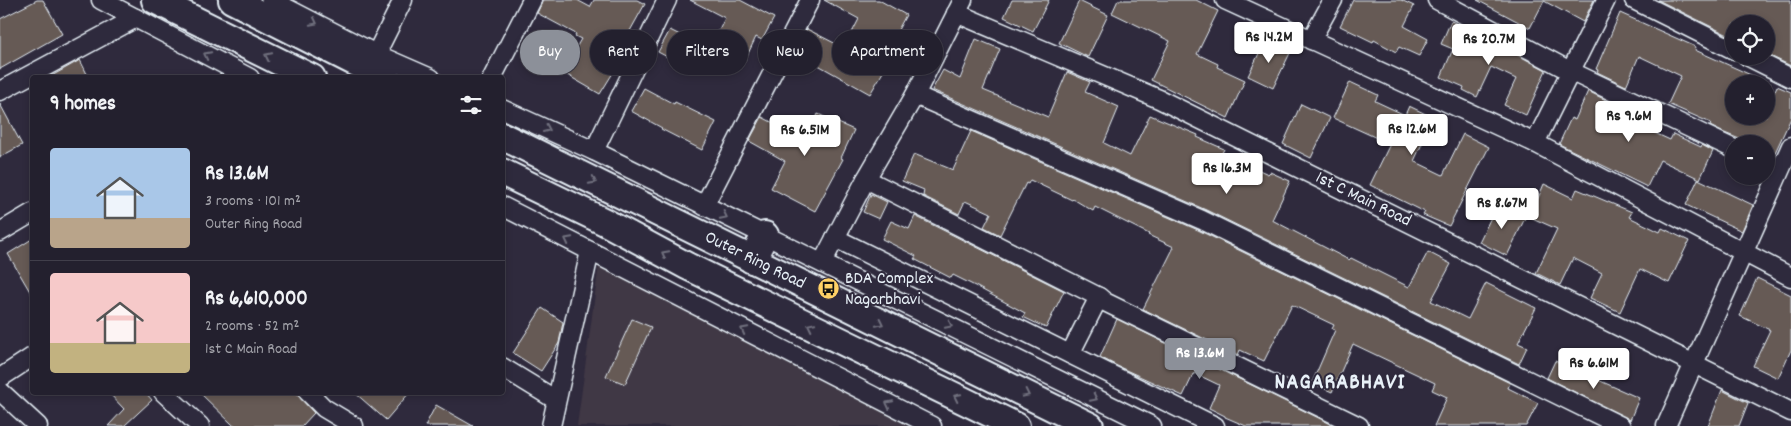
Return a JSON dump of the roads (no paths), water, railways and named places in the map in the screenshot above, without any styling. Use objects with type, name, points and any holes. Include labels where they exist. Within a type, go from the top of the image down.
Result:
[{"type":"highway","points":[[155,0],[306,75]]},
{"type":"highway","points":[[232,0],[381,66]]},
{"type":"highway","name":"Outer Ring Road","points":[[505,137],[1090,426]]},
{"type":"highway","name":"Outer Ring Road","points":[[505,173],[605,222],[687,266],[1016,426]]},
{"type":"highway","points":[[752,260],[765,235]]},
{"type":"street","points":[[101,0],[244,75]]},
{"type":"street","points":[[271,0],[381,66],[418,75]]},
{"type":"street","points":[[381,66],[403,0]]},
{"type":"street","points":[[494,75],[532,0]]},
{"type":"street","points":[[594,151],[667,0]]},
{"type":"street","points":[[704,206],[810,0]]},
{"type":"street","points":[[1225,0],[1535,143],[1791,277]]},
{"type":"street","points":[[1311,40],[1333,0]]},
{"type":"street","points":[[1437,0],[1464,6],[1570,71],[1725,145]]},
{"type":"street","points":[[1535,143],[1606,0]]},
{"type":"street","points":[[1634,0],[1725,46]]},
{"type":"street","points":[[822,263],[866,179],[915,95],[959,6]]},
{"type":"street","name":"1st C Main Road","points":[[959,6],[1159,99],[1791,412]]},
{"type":"street","points":[[0,91],[136,18]]},
{"type":"street","points":[[1765,65],[1791,78]]},
{"type":"street","points":[[915,95],[1202,220],[1621,426]]},
{"type":"street","points":[[505,110],[594,151],[1152,426]]},
{"type":"street","points":[[1775,166],[1791,146]]},
{"type":"street","points":[[866,179],[1099,297],[1105,302],[1359,426]]},
{"type":"street","points":[[1666,426],[1743,253],[1767,185]]},
{"type":"street","points":[[505,208],[932,426]]},
{"type":"street","points":[[0,232],[30,214]]},
{"type":"street","points":[[834,238],[1215,426]]},
{"type":"street","points":[[551,426],[590,251]]},
{"type":"street","points":[[1070,354],[1099,297]]},
{"type":"street","points":[[0,378],[30,359]]},
{"type":"street","points":[[505,369],[556,400]]},
{"type":"street","points":[[0,390],[38,426]]},
{"type":"street","points":[[166,395],[200,426]]},
{"type":"street","points":[[311,395],[324,408],[354,426]]},
{"type":"place","name":"BDA Complex Nagarbhavi","points":[[829,289]]},
{"type":"district","name":"NAGARABHAVI","points":[[1340,383]]}]
